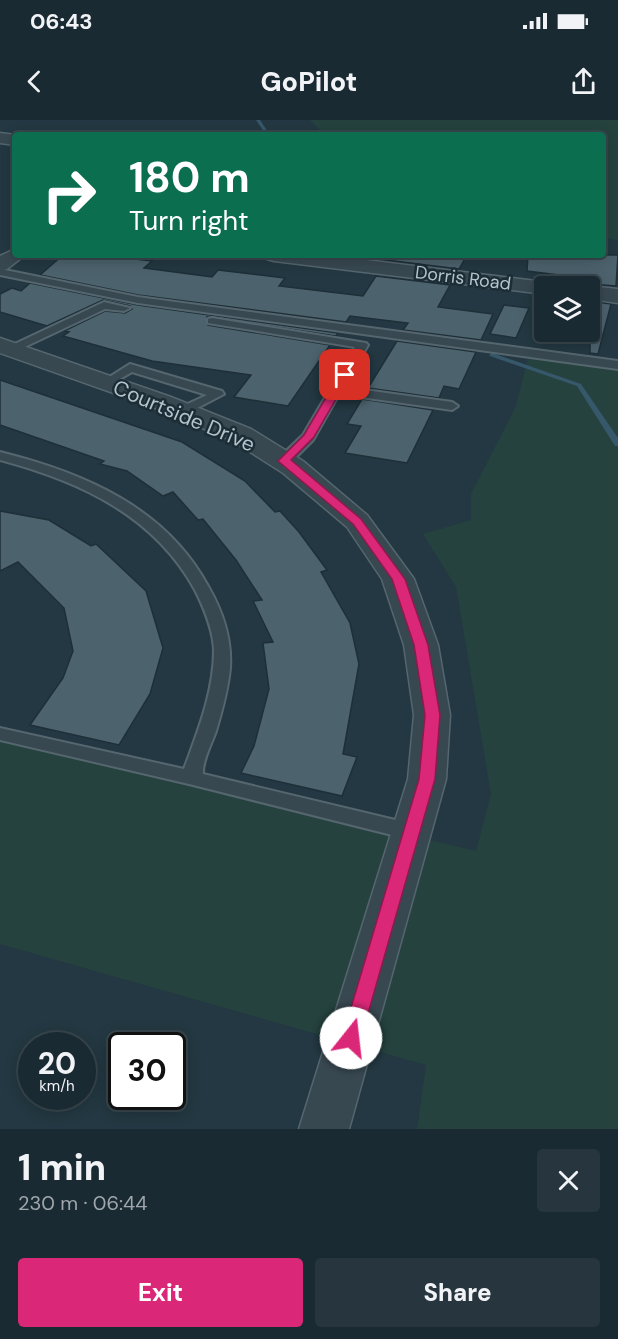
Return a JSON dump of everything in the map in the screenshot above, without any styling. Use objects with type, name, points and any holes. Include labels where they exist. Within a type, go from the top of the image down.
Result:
[{"type":"street","name":"Dorris Road","points":[[299,258],[534,287]]},
{"type":"street","points":[[600,294],[618,296]]},
{"type":"street","name":"Courtside Drive","points":[[3,346],[184,411],[242,435],[284,461],[357,521],[398,579],[418,634],[432,715],[427,779],[324,1129]]},
{"type":"lane","points":[[0,272],[138,300],[618,365]]},
{"type":"lane","points":[[3,346],[104,304],[362,345],[309,437],[284,461]]},
{"type":"lane","points":[[336,390],[452,406]]},
{"type":"lane","points":[[0,456],[56,471],[101,491],[139,513],[177,546],[199,579],[216,619],[222,653],[218,689],[193,770],[194,778]]},
{"type":"lane","points":[[0,734],[194,778],[202,782],[412,832]]},
{"type":"green space","points":[[310,120],[618,120],[618,240],[606,238],[606,132],[322,132]]},
{"type":"green space","points":[[528,358],[618,370],[618,1129],[417,1129],[426,1065],[0,944],[0,739],[476,851],[491,794],[456,587],[423,534],[471,520],[471,494],[516,406]]},
{"type":"building","points":[[606,255],[618,255],[616,286],[600,285],[600,276],[566,276],[527,271],[528,258],[606,258]]},
{"type":"building","points":[[60,258],[126,258],[152,261],[144,268],[212,277],[218,270],[285,278],[279,286],[363,296],[376,276],[450,285],[438,307],[493,314],[481,340],[403,330],[408,323],[350,316],[346,322],[138,295],[40,275]]},
{"type":"building","points":[[387,258],[465,258],[459,269],[386,260]]},
{"type":"building","points":[[30,283],[138,305],[338,333],[336,336],[207,317],[208,325],[330,345],[288,406],[234,397],[251,375],[152,361],[63,336],[69,332],[64,331],[105,311],[125,313],[132,309],[130,306],[103,300],[47,326],[0,312],[0,294],[12,288],[21,291]]},
{"type":"building","points":[[600,302],[611,304],[598,354],[590,353],[590,342],[600,342]]},
{"type":"building","points":[[504,305],[529,308],[516,338],[490,334]]},
{"type":"building","points":[[397,341],[476,352],[459,389],[444,386],[439,398],[368,388]]},
{"type":"building","points":[[0,380],[182,442],[245,481],[275,512],[280,511],[299,532],[327,570],[321,572],[350,623],[359,664],[343,754],[357,757],[342,796],[241,773],[254,746],[269,689],[263,643],[273,642],[253,601],[262,600],[236,560],[203,519],[198,520],[173,492],[163,496],[127,471],[100,464],[104,461],[0,425]]},
{"type":"building","points":[[362,399],[433,410],[407,463],[345,453],[361,426],[347,424]]},
{"type":"building","points":[[0,511],[49,520],[91,546],[96,544],[146,591],[163,648],[150,694],[119,745],[30,725],[63,678],[73,651],[64,608],[18,562],[0,571]]},
{"type":"waterway","points":[[258,120],[266,132]]},
{"type":"waterway","points":[[492,355],[579,385],[618,444]]},
{"type":"route","points":[[345,375],[309,437],[284,461],[357,521],[398,579],[421,645],[432,715],[427,779],[351,1038]]}]
